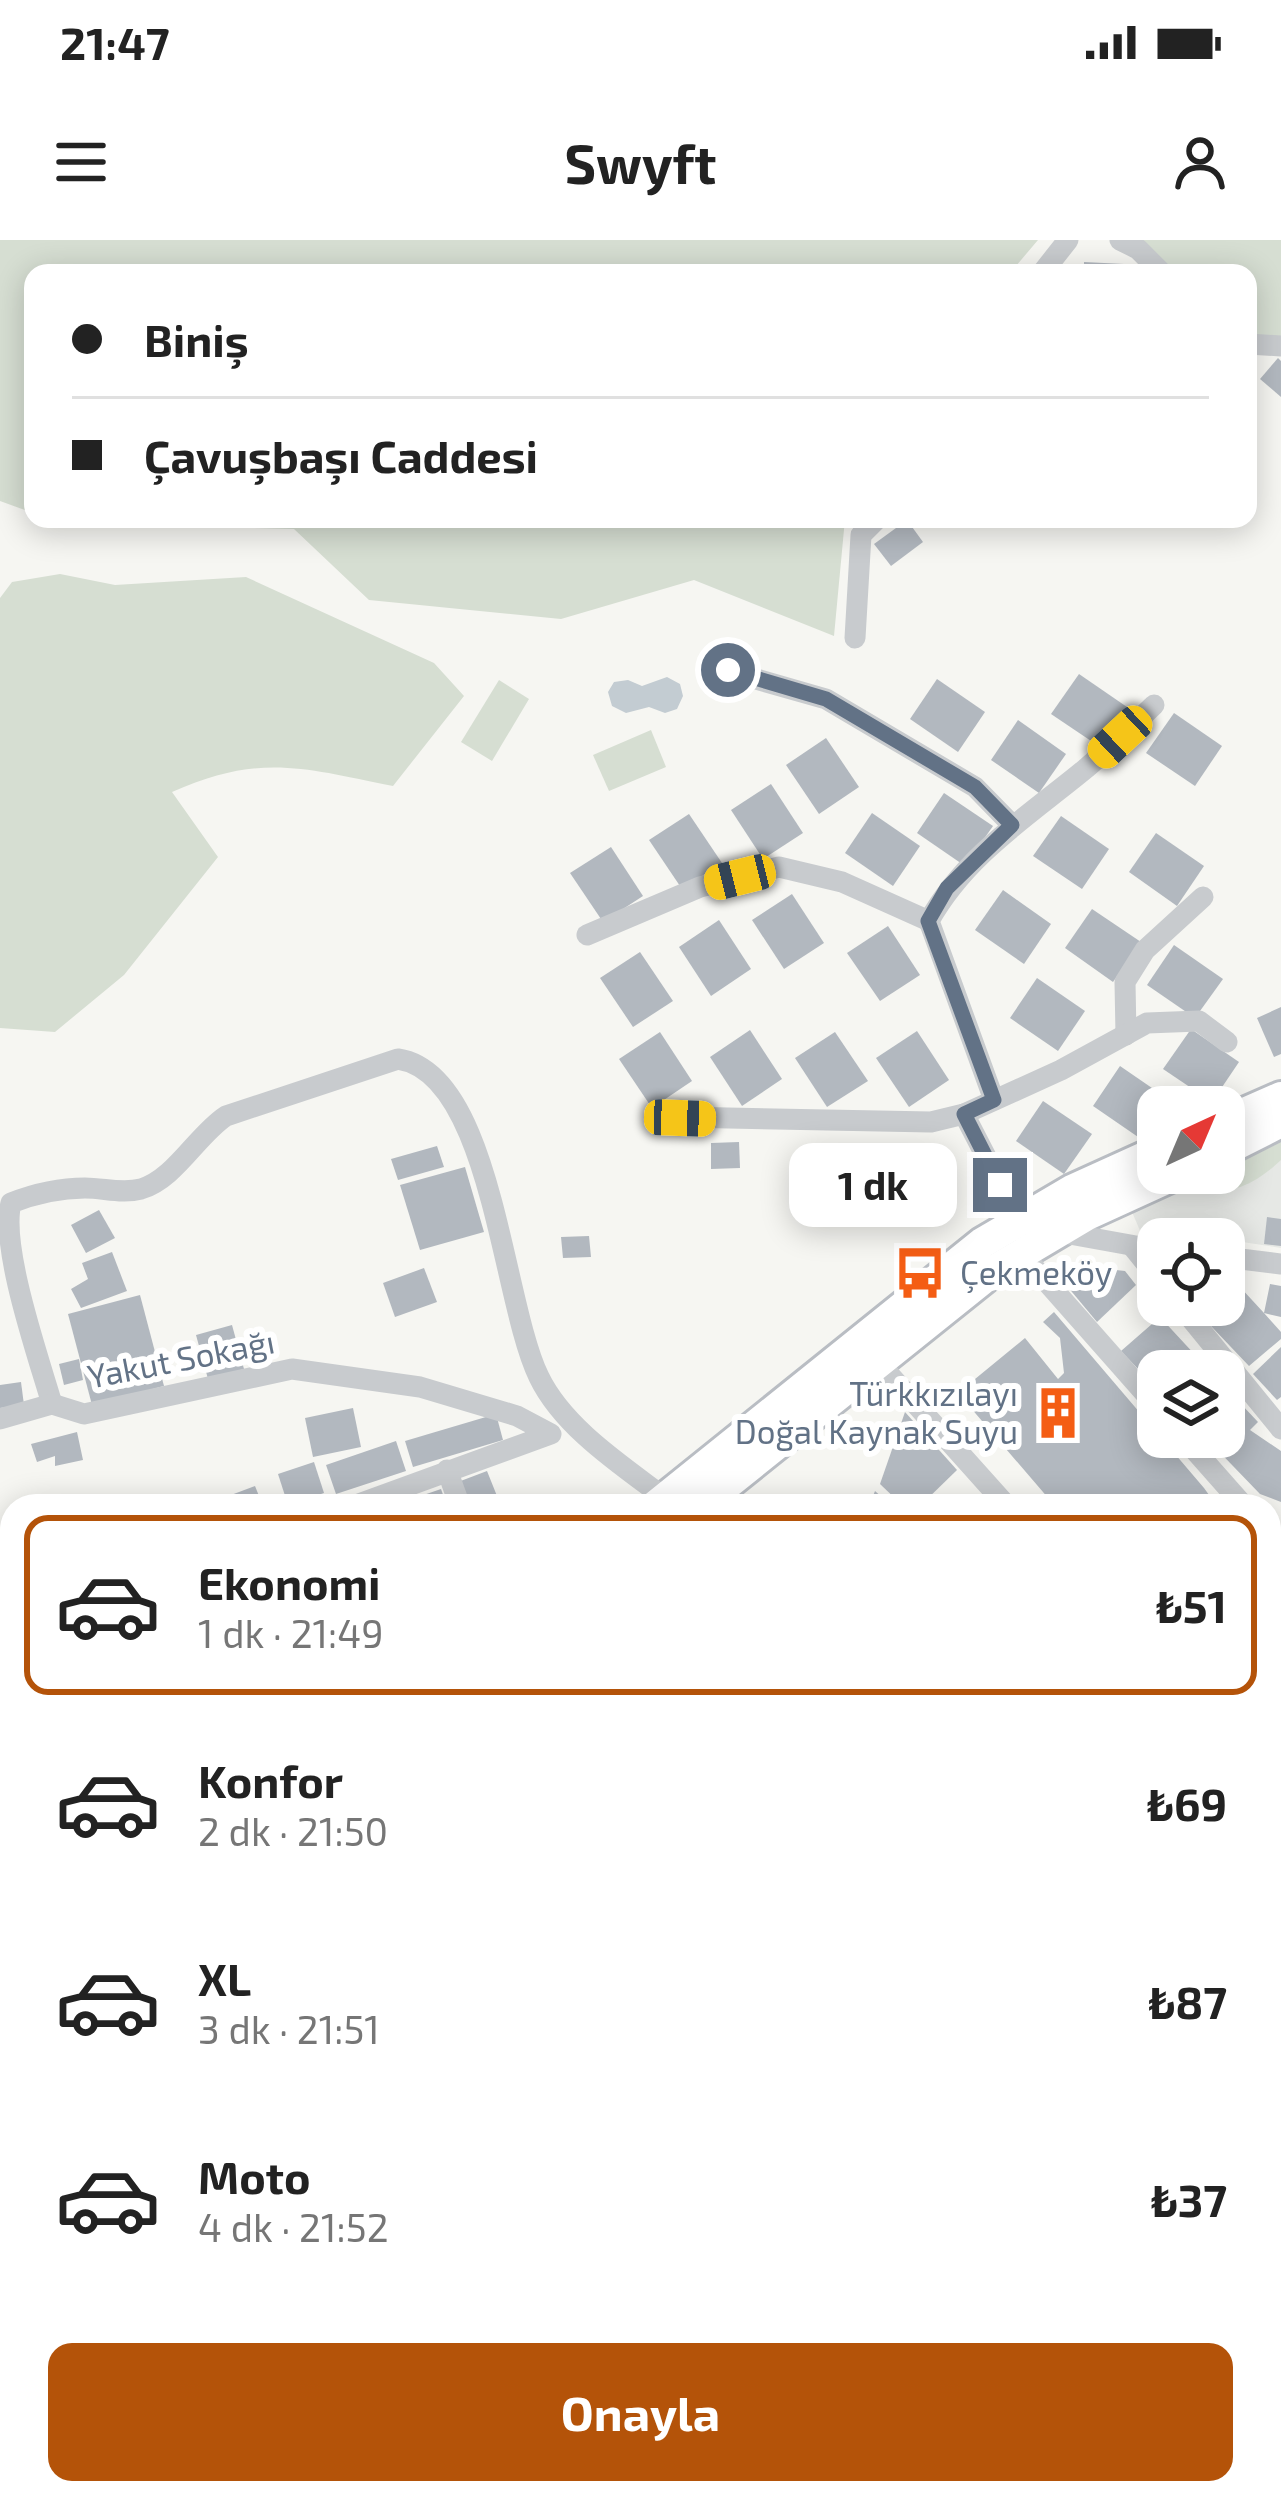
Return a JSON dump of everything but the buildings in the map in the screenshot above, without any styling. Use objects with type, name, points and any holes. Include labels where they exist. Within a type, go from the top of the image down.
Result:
[{"type":"main road","points":[[1245,1113],[1281,1097]]},
{"type":"main road","points":[[1245,1140],[1281,1122]]},
{"type":"main road","points":[[715,1494],[993,1271],[1022,1254],[1037,1222],[1072,1190],[1137,1160]]},
{"type":"main road","points":[[670,1494],[982,1243],[1137,1187]]},
{"type":"street","points":[[1049,264],[1069,240]]},
{"type":"street","points":[[1120,240],[1153,264]]},
{"type":"street","points":[[855,638],[861,535],[868,528]]},
{"type":"street","points":[[728,670],[826,699],[975,787],[1012,825]]},
{"type":"street","points":[[928,921],[947,888],[1012,825],[1086,768],[1154,705]]},
{"type":"street","points":[[587,935],[700,887],[778,867],[842,882],[928,921],[994,1100]]},
{"type":"street","points":[[1126,1035],[1125,982],[1145,950],[1203,897]]},
{"type":"street","points":[[680,1118],[931,1122],[964,1114],[1147,1023],[1198,1021],[1227,1042]]},
{"type":"street","points":[[52,1404],[10,1261],[5,1227],[11,1203],[35,1193],[141,1189],[156,1183],[205,1130],[226,1116],[398,1059],[413,1061],[436,1076],[456,1102],[474,1144],[513,1302],[537,1375],[554,1403],[651,1494]]},
{"type":"street","points":[[964,1114],[1037,1222],[1137,1247]]},
{"type":"street","points":[[1132,1246],[1137,1252]]},
{"type":"street","points":[[1022,1254],[1137,1384]]},
{"type":"street","points":[[1245,1260],[1281,1264]]},
{"type":"street","points":[[1197,1326],[1281,1429]]},
{"type":"street","points":[[878,1362],[994,1494]]},
{"type":"street","name":"Yakut Sokağı","points":[[0,1419],[52,1404],[84,1414],[292,1369],[420,1387],[517,1416],[551,1434]]},
{"type":"street","points":[[384,1494],[551,1434],[596,1442]]},
{"type":"street","points":[[1202,1458],[1233,1494]]},
{"type":"street","points":[[447,1470],[456,1494]]},
{"type":"shaded area","points":[[0,240],[1038,240],[1018,264],[24,264],[24,510],[0,501]]},
{"type":"shaded area","points":[[1135,240],[1281,240],[1281,340],[1257,336],[1257,264],[1158,264]]},
{"type":"shaded area","points":[[256,528],[844,528],[834,636],[694,580],[561,619],[369,600],[294,529]]},
{"type":"shaded area","points":[[60,574],[115,585],[246,577],[434,663],[464,696],[393,786],[307,770],[257,768],[172,792],[218,857],[124,975],[55,1032],[0,1028],[0,598],[12,582]]},
{"type":"shaded area","points":[[667,677],[680,684],[683,696],[677,709],[665,713],[649,707],[626,713],[612,706],[608,692],[614,682],[628,680],[642,686]]},
{"type":"shaded area","points":[[499,680],[529,699],[492,761],[461,742]]},
{"type":"shaded area","points":[[651,730],[666,767],[609,791],[593,755]]},
{"type":"shaded area","points":[[1281,1142],[1281,1248],[1245,1242],[1245,1218],[1137,1218],[1137,1224],[1132,1212],[1170,1194],[1245,1194],[1245,1159]]},
{"type":"shaded area","points":[[1281,1142],[1281,1160],[1245,1185],[1245,1159]]},
{"type":"place","name":"Çekmeköy","points":[[920,1273]]},
{"type":"place","name":"Türkkızılayı Doğal Kaynak Suyu","points":[[1058,1413]]},
{"type":"route","points":[[728,670],[826,699],[975,787],[1012,825],[947,888],[928,921],[994,1100],[964,1114],[1000,1185]]}]
